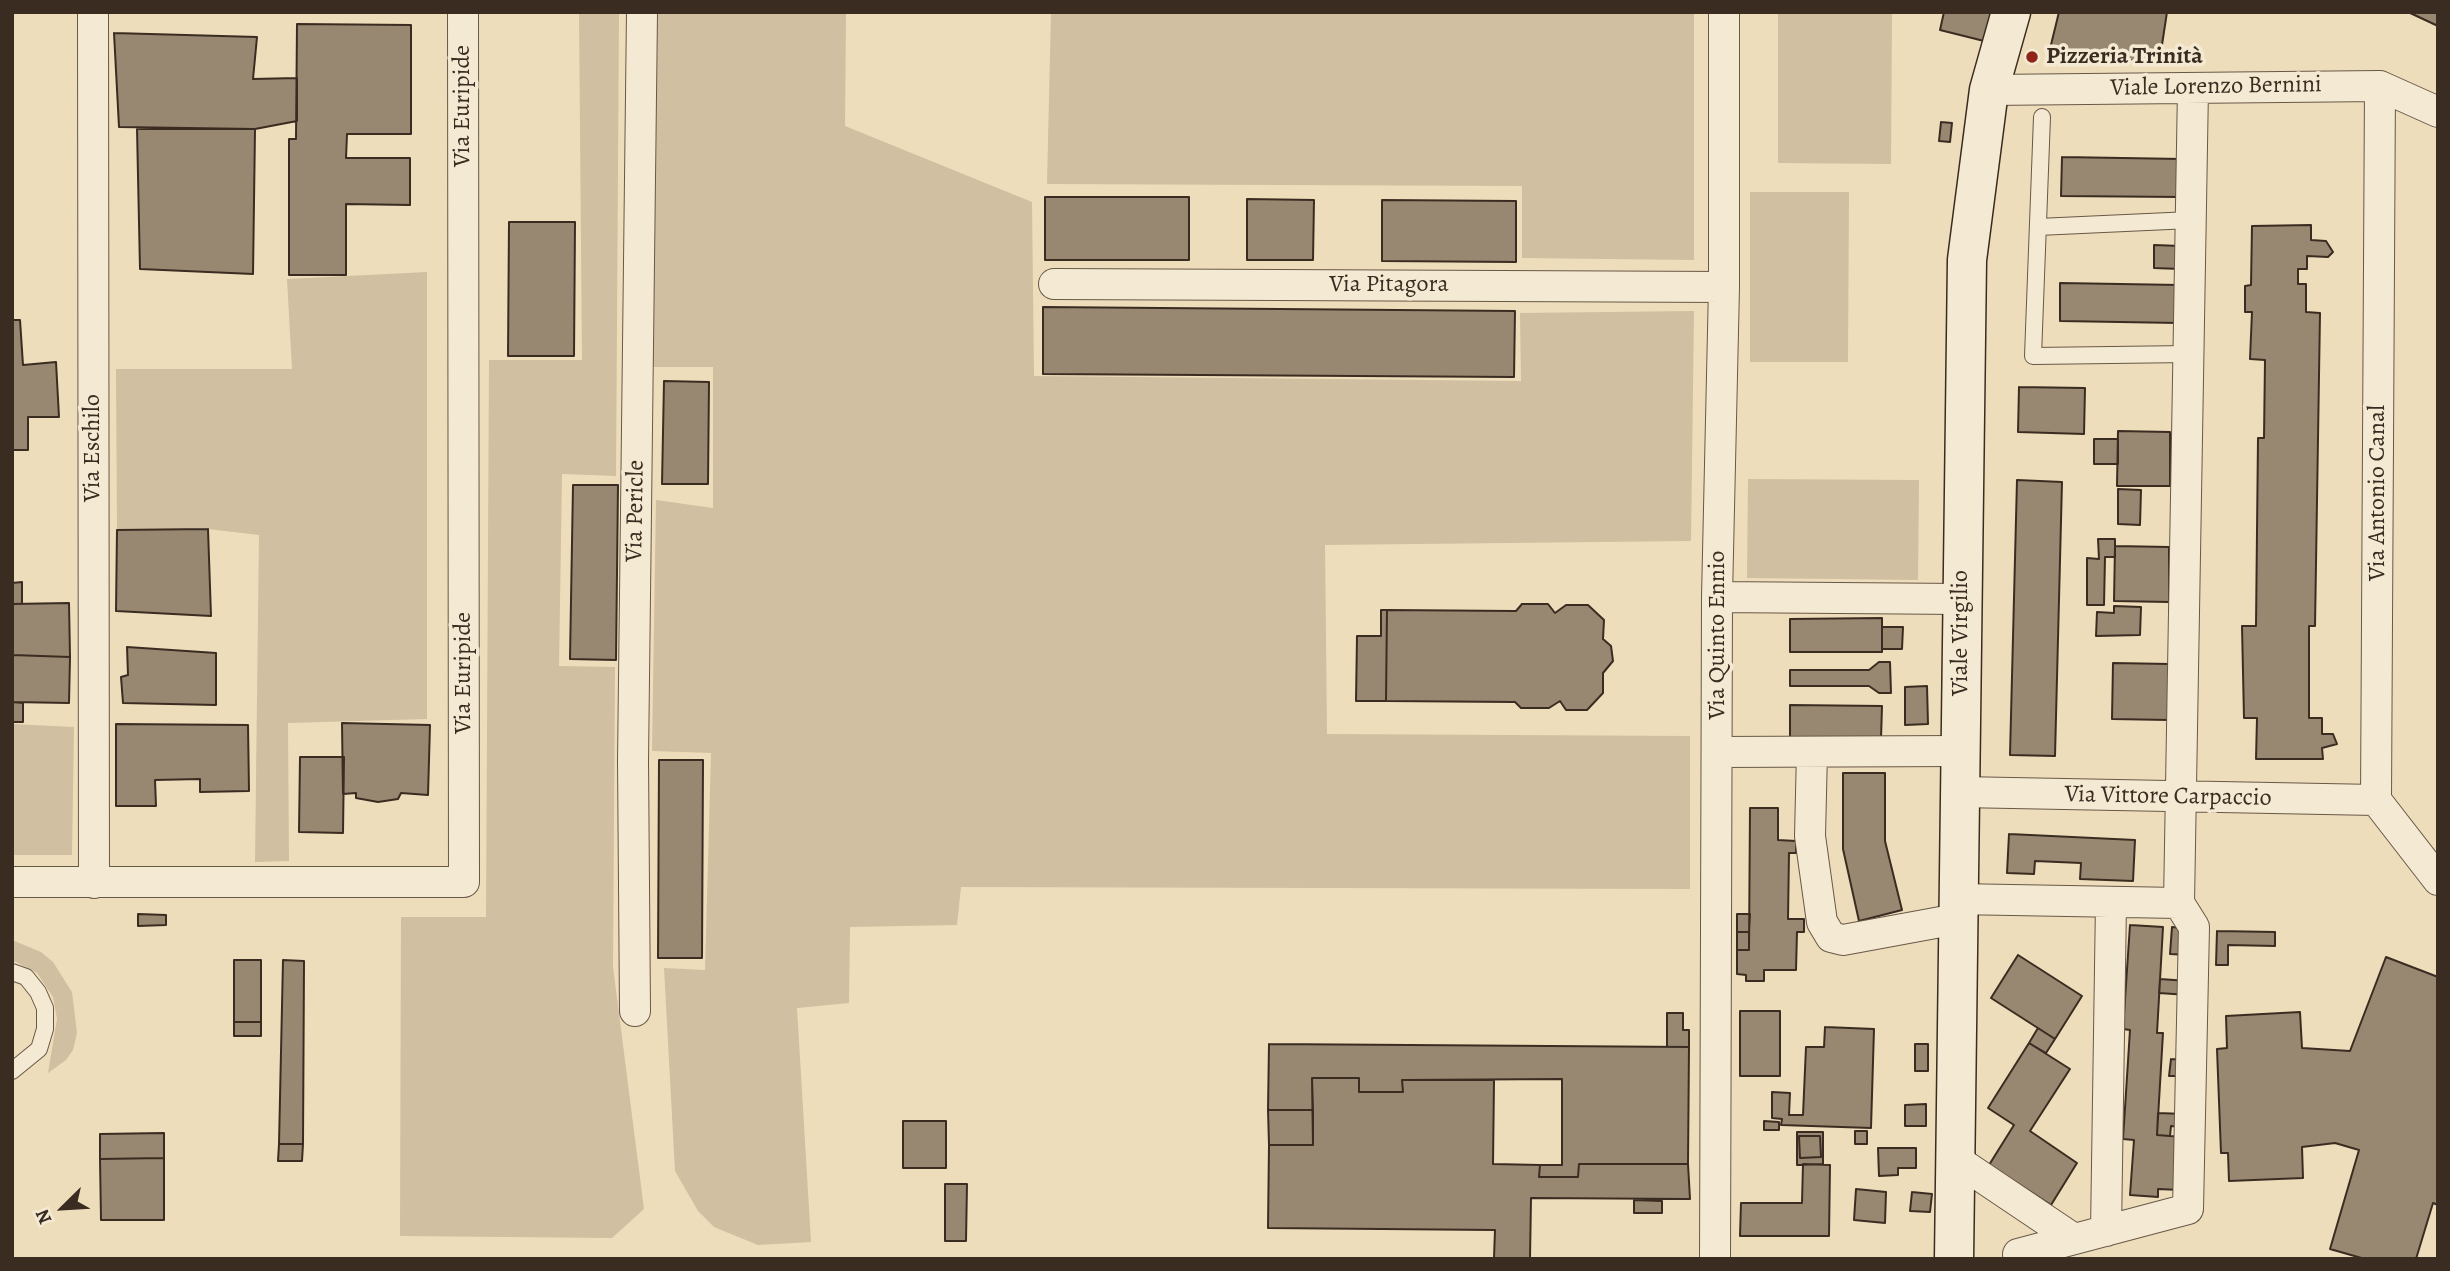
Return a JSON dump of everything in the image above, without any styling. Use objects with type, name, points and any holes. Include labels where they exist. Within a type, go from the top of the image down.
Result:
[{"type":"street","name":"Via Eschilo","points":[[93,12],[94,883]]},
{"type":"street","name":"Via Euripide","points":[[12,882],[464,882],[463,12]]},
{"type":"street","name":"Via Pericle","points":[[635,1011],[633,747],[642,12]]},
{"type":"street","name":"Via Quinto Ennio","points":[[1715,1259],[1717,597],[1724,287],[1724,12]]},
{"type":"street","name":"Viale Virgilio","points":[[1954,1259],[1956,909],[1961,751],[1960,599],[1967,260],[1989,90],[2011,12]]},
{"type":"street","name":"Viale Lorenzo Bernini","points":[[1989,90],[2380,86],[2438,111]]},
{"type":"street","name":"Via Antonio Canal","points":[[2376,800],[2380,86]]},
{"type":"street","points":[[2018,1254],[2188,1209],[2194,927],[2179,903],[2193,88]]},
{"type":"street","name":"Via Pitagora","points":[[1054,284],[1724,287]]},
{"type":"street","points":[[1717,597],[1960,599]]},
{"type":"street","points":[[1718,752],[1961,751]]},
{"type":"street","points":[[1812,752],[1810,836],[1822,922],[1831,937],[1843,940],[1956,909],[2111,902],[2179,903]]},
{"type":"street","name":"Via Vittore Carpaccio","points":[[1960,792],[2376,800]]},
{"type":"street","points":[[2376,800],[2438,880]]},
{"type":"street","points":[[2106,1231],[2111,902]]},
{"type":"street","points":[[1955,1159],[2074,1240]]},
{"type":"lane","points":[[2042,117],[2033,356],[2189,354]]},
{"type":"lane","points":[[2038,227],[2191,220]]},
{"type":"lane","points":[[12,972],[26,977],[46,1007],[45,1029],[39,1049],[12,1070]]},
{"type":"shaded area","points":[[579,12],[619,12],[616,476],[562,474],[559,666],[615,667],[613,967],[644,1209],[612,1238],[400,1236],[401,917],[486,917],[489,360],[582,360]]},
{"type":"shaded area","points":[[652,12],[846,12],[845,126],[1032,202],[1034,376],[1521,381],[1520,313],[1694,311],[1691,541],[1325,545],[1327,734],[1690,736],[1690,889],[961,887],[957,925],[850,927],[849,1003],[797,1008],[811,1242],[758,1245],[714,1227],[698,1211],[675,1171],[664,968],[705,970],[711,753],[652,751],[656,500],[713,508],[713,367],[652,367]]},
{"type":"shaded area","points":[[1051,12],[1694,12],[1694,260],[1522,258],[1522,186],[1047,184]]},
{"type":"shaded area","points":[[1778,12],[1892,12],[1891,164],[1778,163]]},
{"type":"shaded area","points":[[1750,192],[1849,192],[1848,362],[1750,362]]},
{"type":"shaded area","points":[[427,272],[427,719],[288,723],[289,861],[255,862],[259,535],[208,529],[117,530],[116,369],[292,369],[287,279]]},
{"type":"shaded area","points":[[1748,479],[1919,480],[1918,580],[1747,578]]},
{"type":"shaded area","points":[[12,724],[74,727],[72,855],[12,855]]},
{"type":"shaded area","points":[[12,940],[41,952],[53,962],[72,992],[77,1033],[73,1050],[66,1060],[48,1073],[57,1019],[53,997],[37,973],[12,960]]},
{"type":"building","points":[[1944,12],[1992,12],[1984,41],[1940,30]]},
{"type":"building","points":[[2059,12],[2167,12],[2160,58],[2090,63],[2049,53]]},
{"type":"building","points":[[2408,12],[2438,12],[2438,26]]},
{"type":"building","points":[[297,24],[411,25],[411,134],[347,134],[346,158],[410,158],[410,205],[346,204],[346,275],[289,275],[289,139],[296,139]]},
{"type":"building","points":[[114,33],[257,37],[253,79],[297,78],[297,121],[255,129],[119,127]]},
{"type":"building","points":[[1941,122],[1952,123],[1950,142],[1939,141]]},
{"type":"building","points":[[137,129],[255,129],[253,274],[140,269]]},
{"type":"building","points":[[2062,157],[2182,159],[2181,197],[2061,196]]},
{"type":"building","points":[[1045,197],[1189,197],[1189,260],[1045,260]]},
{"type":"building","points":[[1247,199],[1314,200],[1313,260],[1247,260]]},
{"type":"building","points":[[1382,200],[1516,201],[1516,262],[1382,261]]},
{"type":"building","points":[[509,222],[575,222],[574,356],[508,356]]},
{"type":"building","points":[[2311,225],[2311,240],[2326,241],[2333,252],[2328,257],[2307,256],[2307,269],[2298,269],[2298,284],[2306,284],[2306,312],[2320,313],[2315,626],[2309,626],[2309,718],[2322,718],[2322,734],[2333,734],[2337,744],[2322,748],[2323,759],[2256,759],[2257,718],[2244,718],[2242,626],[2256,626],[2258,438],[2264,438],[2265,360],[2250,359],[2252,312],[2245,312],[2245,286],[2251,285],[2252,226]]},
{"type":"building","points":[[2154,245],[2181,246],[2180,269],[2154,268]]},
{"type":"building","points":[[2060,283],[2180,285],[2179,323],[2060,321]]},
{"type":"building","points":[[1043,307],[1515,311],[1514,377],[1043,374]]},
{"type":"building","points":[[12,320],[20,320],[23,365],[56,362],[59,417],[28,417],[28,450],[12,450]]},
{"type":"building","points":[[664,381],[709,382],[708,484],[662,484]]},
{"type":"building","points":[[2019,387],[2085,388],[2084,434],[2018,432]]},
{"type":"building","points":[[2118,431],[2170,432],[2170,486],[2117,486]]},
{"type":"building","points":[[2094,439],[2118,439],[2118,464],[2094,464]]},
{"type":"building","points":[[2017,480],[2062,482],[2055,756],[2010,755]]},
{"type":"building","points":[[573,485],[618,485],[616,660],[570,659]]},
{"type":"building","points":[[2118,489],[2141,490],[2140,525],[2118,524]]},
{"type":"building","points":[[208,529],[211,616],[116,611],[117,530]]},
{"type":"building","points":[[2098,539],[2115,539],[2115,557],[2105,557],[2104,605],[2087,605],[2087,558],[2099,559]]},
{"type":"building","points":[[2115,546],[2169,547],[2169,602],[2114,601]]},
{"type":"building","points":[[22,582],[22,604],[12,604],[12,583]]},
{"type":"building","points":[[69,603],[70,657],[12,655],[12,604]]},
{"type":"building","points":[[1522,604],[1548,604],[1555,613],[1566,605],[1588,605],[1604,620],[1603,639],[1611,646],[1613,661],[1603,673],[1603,693],[1587,710],[1566,710],[1560,701],[1549,708],[1521,708],[1515,702],[1386,701],[1387,610],[1516,611]]},
{"type":"building","points":[[2114,606],[2141,607],[2140,635],[2096,636],[2097,612],[2114,613]]},
{"type":"building","points":[[1381,610],[1387,610],[1386,701],[1356,701],[1357,636],[1381,636]]},
{"type":"building","points":[[1882,618],[1882,652],[1790,652],[1790,619]]},
{"type":"building","points":[[1882,627],[1903,627],[1902,649],[1882,649]]},
{"type":"building","points":[[127,647],[216,653],[216,705],[123,703],[121,677],[128,675]]},
{"type":"building","points":[[12,655],[70,657],[69,703],[12,702]]},
{"type":"building","points":[[1879,662],[1890,662],[1891,693],[1879,693],[1869,686],[1790,686],[1790,670],[1869,670]]},
{"type":"building","points":[[2113,663],[2170,664],[2169,720],[2112,719]]},
{"type":"building","points":[[1927,686],[1928,724],[1905,725],[1905,687]]},
{"type":"building","points":[[12,702],[23,703],[23,722],[12,722]]},
{"type":"building","points":[[1790,705],[1882,706],[1881,739],[1790,738]]},
{"type":"building","points":[[342,723],[430,725],[428,795],[401,793],[398,799],[378,802],[356,798],[356,793],[343,794]]},
{"type":"building","points":[[116,724],[248,725],[249,791],[200,792],[200,779],[155,780],[156,806],[116,806]]},
{"type":"building","points":[[300,757],[344,757],[343,833],[299,832]]},
{"type":"building","points":[[659,760],[703,760],[702,958],[658,958]]},
{"type":"building","points":[[1843,773],[1885,773],[1885,841],[1902,910],[1859,921],[1843,849]]},
{"type":"building","points":[[1750,808],[1778,808],[1778,840],[1796,841],[1796,853],[1789,853],[1788,919],[1804,919],[1804,932],[1797,932],[1796,970],[1764,970],[1764,981],[1746,981],[1746,975],[1737,974],[1737,950],[1749,950]]},
{"type":"building","points":[[2009,834],[2135,840],[2133,881],[2080,879],[2081,863],[2035,861],[2034,874],[2007,873]]},
{"type":"building","points":[[138,914],[166,915],[166,925],[138,926]]},
{"type":"building","points":[[1737,914],[1750,914],[1749,932],[1737,932]]},
{"type":"building","points":[[2130,925],[2163,927],[2157,1033],[2163,1033],[2157,1135],[2183,1137],[2180,1190],[2158,1189],[2158,1197],[2130,1195],[2134,1140],[2123,1139],[2130,1030],[2123,1029]]},
{"type":"building","points":[[2172,927],[2190,929],[2189,955],[2170,954]]},
{"type":"building","points":[[2217,931],[2275,932],[2275,946],[2228,945],[2228,965],[2216,965]]},
{"type":"building","points":[[1737,932],[1749,932],[1749,950],[1737,950]]},
{"type":"building","points":[[2018,955],[2082,996],[2055,1039],[1991,998]]},
{"type":"building","points":[[2386,957],[2438,977],[2438,1205],[2433,1203],[2416,1259],[2365,1259],[2330,1249],[2359,1150],[2335,1143],[2302,1147],[2303,1178],[2229,1181],[2228,1153],[2221,1153],[2217,1049],[2227,1048],[2226,1016],[2300,1012],[2302,1048],[2350,1051]]},
{"type":"building","points":[[234,960],[261,960],[261,1022],[234,1022]]},
{"type":"building","points":[[283,960],[304,961],[303,1144],[279,1144]]},
{"type":"building","points":[[2160,979],[2188,981],[2188,995],[2159,993]]},
{"type":"building","points":[[1740,1011],[1780,1011],[1780,1076],[1740,1076]]},
{"type":"building","points":[[1667,1013],[1683,1013],[1683,1030],[1689,1030],[1689,1047],[1667,1047]]},
{"type":"building","points":[[234,1022],[261,1022],[261,1036],[234,1036]]},
{"type":"building","points":[[1825,1027],[1874,1029],[1871,1128],[1781,1125],[1782,1119],[1772,1118],[1772,1092],[1790,1093],[1789,1115],[1803,1115],[1806,1047],[1824,1047]]},
{"type":"building","points":[[2038,1028],[2055,1039],[2046,1053],[2029,1043]]},
{"type":"building","points":[[2029,1043],[2070,1069],[2030,1131],[2077,1163],[2051,1205],[1989,1165],[2014,1125],[1988,1108]]},
{"type":"building","points":[[1269,1044],[1689,1047],[1688,1164],[1579,1164],[1578,1177],[1539,1177],[1540,1165],[1562,1165],[1562,1079],[1402,1080],[1403,1092],[1359,1092],[1359,1078],[1312,1078],[1313,1110],[1268,1110]]},
{"type":"building","points":[[1915,1044],[1928,1044],[1928,1071],[1915,1071]]},
{"type":"building","points":[[2171,1059],[2186,1060],[2185,1076],[2169,1076]]},
{"type":"building","points":[[1312,1078],[1359,1078],[1359,1092],[1403,1092],[1402,1080],[1494,1080],[1493,1164],[1540,1165],[1539,1177],[1578,1177],[1579,1164],[1688,1164],[1690,1199],[1531,1198],[1530,1258],[1494,1258],[1495,1230],[1268,1228],[1269,1145],[1313,1145]]},
{"type":"building","points":[[1926,1104],[1926,1126],[1905,1126],[1905,1105]]},
{"type":"building","points":[[1268,1110],[1313,1110],[1313,1145],[1269,1145]]},
{"type":"building","points":[[2158,1113],[2184,1114],[2183,1127],[2171,1126],[2170,1136],[2157,1135]]},
{"type":"building","points":[[903,1121],[946,1121],[946,1168],[903,1168]]},
{"type":"building","points":[[1764,1121],[1779,1122],[1779,1130],[1764,1130]]},
{"type":"building","points":[[1855,1131],[1867,1131],[1867,1144],[1855,1144]]},
{"type":"building","points":[[1797,1132],[1823,1132],[1823,1164],[1797,1165]],"holes":[[[1799,1136],[1820,1136],[1821,1157],[1800,1158]]]},
{"type":"building","points":[[164,1133],[164,1158],[100,1159],[100,1134]]},
{"type":"building","points":[[1799,1136],[1820,1136],[1821,1157],[1800,1158]]},
{"type":"building","points":[[279,1144],[303,1144],[302,1161],[278,1161]]},
{"type":"building","points":[[1878,1148],[1916,1148],[1916,1168],[1898,1168],[1898,1175],[1879,1176]]},
{"type":"building","points":[[164,1158],[164,1220],[101,1220],[100,1159]]},
{"type":"building","points":[[1803,1164],[1830,1165],[1829,1236],[1740,1236],[1741,1203],[1802,1203]]},
{"type":"building","points":[[945,1184],[967,1184],[966,1241],[945,1241]]},
{"type":"building","points":[[1856,1189],[1886,1192],[1885,1223],[1854,1220]]},
{"type":"building","points":[[1912,1192],[1932,1194],[1930,1212],[1910,1211]]},
{"type":"building","points":[[1634,1200],[1662,1201],[1662,1213],[1634,1213]]},
{"type":"place","name":"Pizzeria Trinità","points":[[2032,57]]}]
